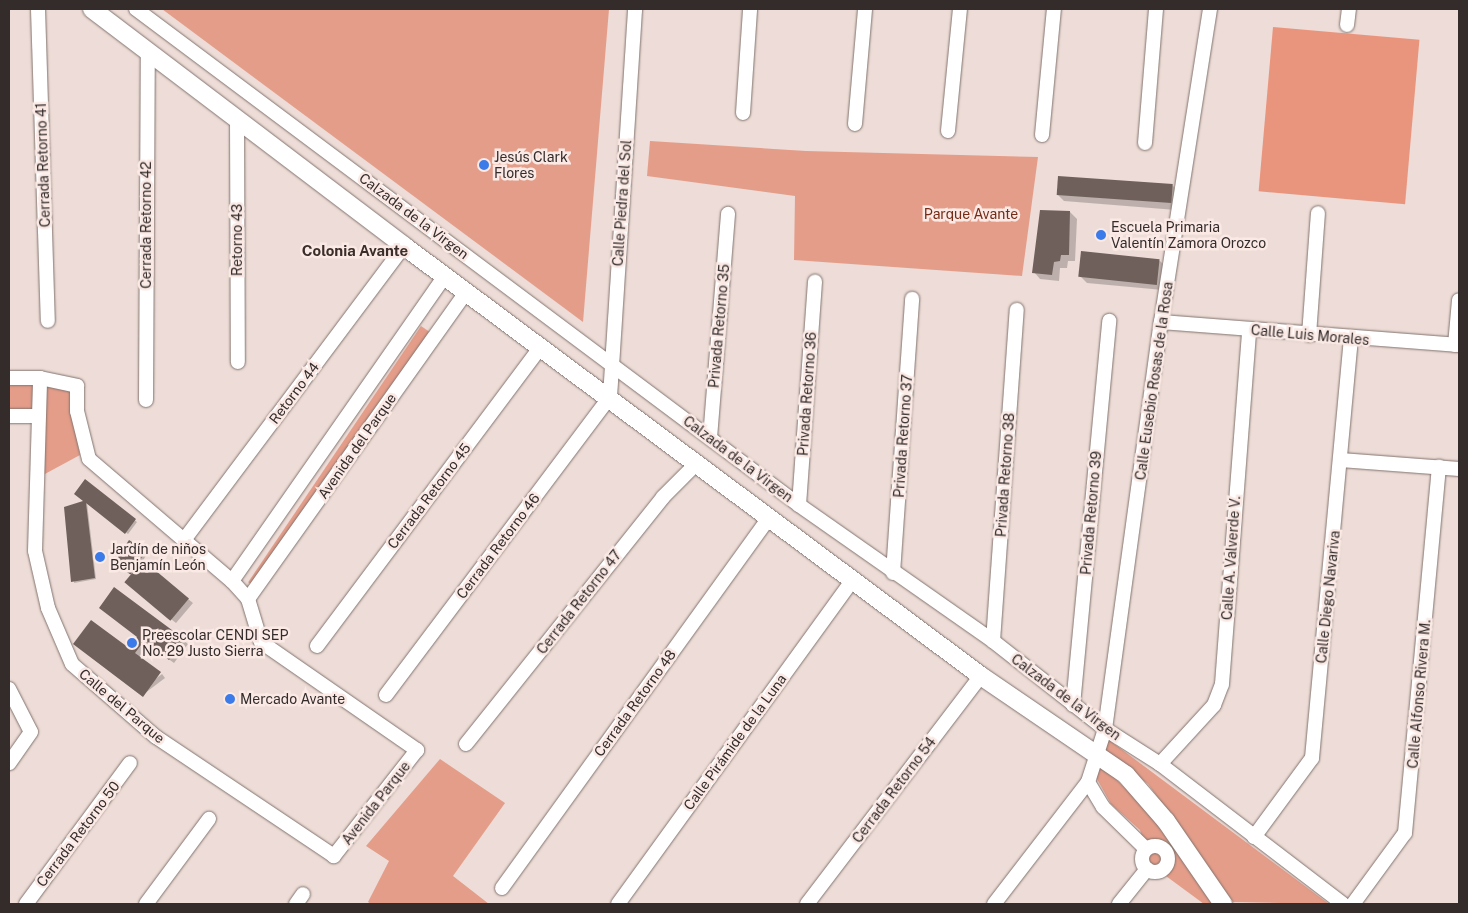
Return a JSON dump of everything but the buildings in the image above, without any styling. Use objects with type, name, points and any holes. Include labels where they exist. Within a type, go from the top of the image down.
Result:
[{"type":"main road","name":"Calzada de la Virgen","points":[[92,9],[404,246],[610,397],[852,581],[981,676],[1126,774],[1166,821],[1223,904]]},
{"type":"street","name":"Cerrada Retorno 41","points":[[38,9],[48,321]]},
{"type":"street","name":"Calzada de la Virgen","points":[[136,9],[612,362],[799,506],[993,641],[1106,729],[1160,764],[1343,904]]},
{"type":"street","name":"Calle Piedra del Sol","points":[[610,397],[635,9]]},
{"type":"street","points":[[743,113],[750,9]]},
{"type":"street","points":[[855,124],[866,9]]},
{"type":"street","points":[[948,131],[960,9]]},
{"type":"street","points":[[1042,134],[1054,9]]},
{"type":"street","points":[[1145,143],[1156,9]]},
{"type":"street","name":"Calle Eusebio Rosas de la Rosa","points":[[1088,782],[1096,753],[1106,729],[1161,322],[1210,9]]},
{"type":"street","points":[[1347,25],[1349,9]]},
{"type":"street","name":"Cerrada Retorno 42","points":[[146,400],[148,50]]},
{"type":"street","name":"Retorno 43","points":[[237,118],[238,362]]},
{"type":"street","points":[[1309,335],[1318,213]]},
{"type":"street","name":"Privada Retorno 35","points":[[710,438],[728,214]]},
{"type":"street","name":"Retorno 44","points":[[184,540],[404,246]]},
{"type":"street","name":"Avenida del Parque","points":[[232,581],[445,276]]},
{"type":"street","name":"Privada Retorno 36","points":[[799,506],[815,282]]},
{"type":"street","name":"Avenida del Parque","points":[[248,599],[466,292]]},
{"type":"street","name":"Privada Retorno 37","points":[[893,573],[912,300]]},
{"type":"street","points":[[1457,345],[1459,300]]},
{"type":"street","name":"Privada Retorno 38","points":[[993,641],[1017,310]]},
{"type":"street","name":"Privada Retorno 39","points":[[1073,704],[1109,321]]},
{"type":"street","name":"Calle Luis Morales","points":[[1161,322],[1457,345]]},
{"type":"street","name":"Calle A. Valverde V.","points":[[1160,764],[1214,705],[1222,684],[1249,330]]},
{"type":"street","name":"Calle Diego Navariva","points":[[1254,837],[1312,758],[1351,338]]},
{"type":"street","name":"Cerrada Retorno 45","points":[[317,646],[541,347]]},
{"type":"street","points":[[9,378],[40,378],[77,386],[77,411],[89,459],[232,581],[248,599]]},
{"type":"street","name":"Calle del Parque","points":[[40,378],[35,551],[48,608],[72,664],[156,737],[334,856]]},
{"type":"street","name":"Cerrada Retorno 46","points":[[386,695],[610,397]]},
{"type":"street","points":[[9,416],[38,416]]},
{"type":"street","points":[[1341,460],[1459,469]]},
{"type":"street","name":"Cerrada Retorno 47","points":[[466,744],[663,497],[697,464]]},
{"type":"street","name":"Calle Alfonso Rivera M.","points":[[1353,904],[1405,833],[1439,467]]},
{"type":"street","name":"Cerrada Retorno 48","points":[[502,888],[768,518]]},
{"type":"street","name":"Calle Pirámide de la Luna","points":[[618,904],[852,581]]},
{"type":"street","name":"Avenida Parque","points":[[248,599],[261,642],[417,750],[334,856]]},
{"type":"street","name":"Cerrada Retorno 54","points":[[807,904],[981,676]]},
{"type":"street","points":[[9,689],[31,732],[9,763]]},
{"type":"street","name":"Cerrada Retorno 50","points":[[26,904],[130,763]]},
{"type":"street","points":[[994,904],[1088,782],[1103,807],[1146,849]]},
{"type":"street","points":[[146,904],[209,819]]},
{"type":"street","points":[[1152,846],[1163,848],[1168,859],[1164,869],[1152,872],[1147,869],[1142,860],[1146,849],[1152,846]]},
{"type":"street","points":[[1119,904],[1147,869]]},
{"type":"green space","name":"Jesús Clark Flores","points":[[162,9],[609,9],[583,322]]},
{"type":"green space","name":"Parque Avante","points":[[650,141],[806,151],[1038,157],[1022,276],[794,260],[795,196],[647,176]]},
{"type":"green space","points":[[421,326],[430,332],[257,588],[248,582]]},
{"type":"green space","points":[[9,383],[35,383],[35,413],[9,413]]},
{"type":"green space","points":[[46,386],[73,390],[72,411],[80,455],[43,475]]},
{"type":"green space","points":[[1105,737],[1329,904],[1233,902],[1148,784],[1099,746]]},
{"type":"green space","points":[[440,759],[505,803],[453,876],[489,904],[371,904],[368,902],[389,861],[366,846]]},
{"type":"green space","points":[[1098,762],[1149,811],[1213,904],[1204,904],[1151,865],[1140,830],[1111,804],[1093,772]]},
{"type":"shaded area","points":[[1273,27],[1419,40],[1405,204],[1259,191]]},
{"type":"place","name":"Jesús Clark Flores","points":[[484,165]]},
{"type":"place","name":"Escuela Primaria Valentín Zamora Orozco","points":[[1101,235]]},
{"type":"place","name":"Jardín de niños Benjamín León","points":[[100,557]]},
{"type":"place","name":"Preescolar CENDI SEP No. 29 Justo Sierra","points":[[132,643]]},
{"type":"place","name":"Mercado Avante","points":[[230,699]]},
{"type":"district","name":"Colonia Avante","points":[[355,251]]}]
